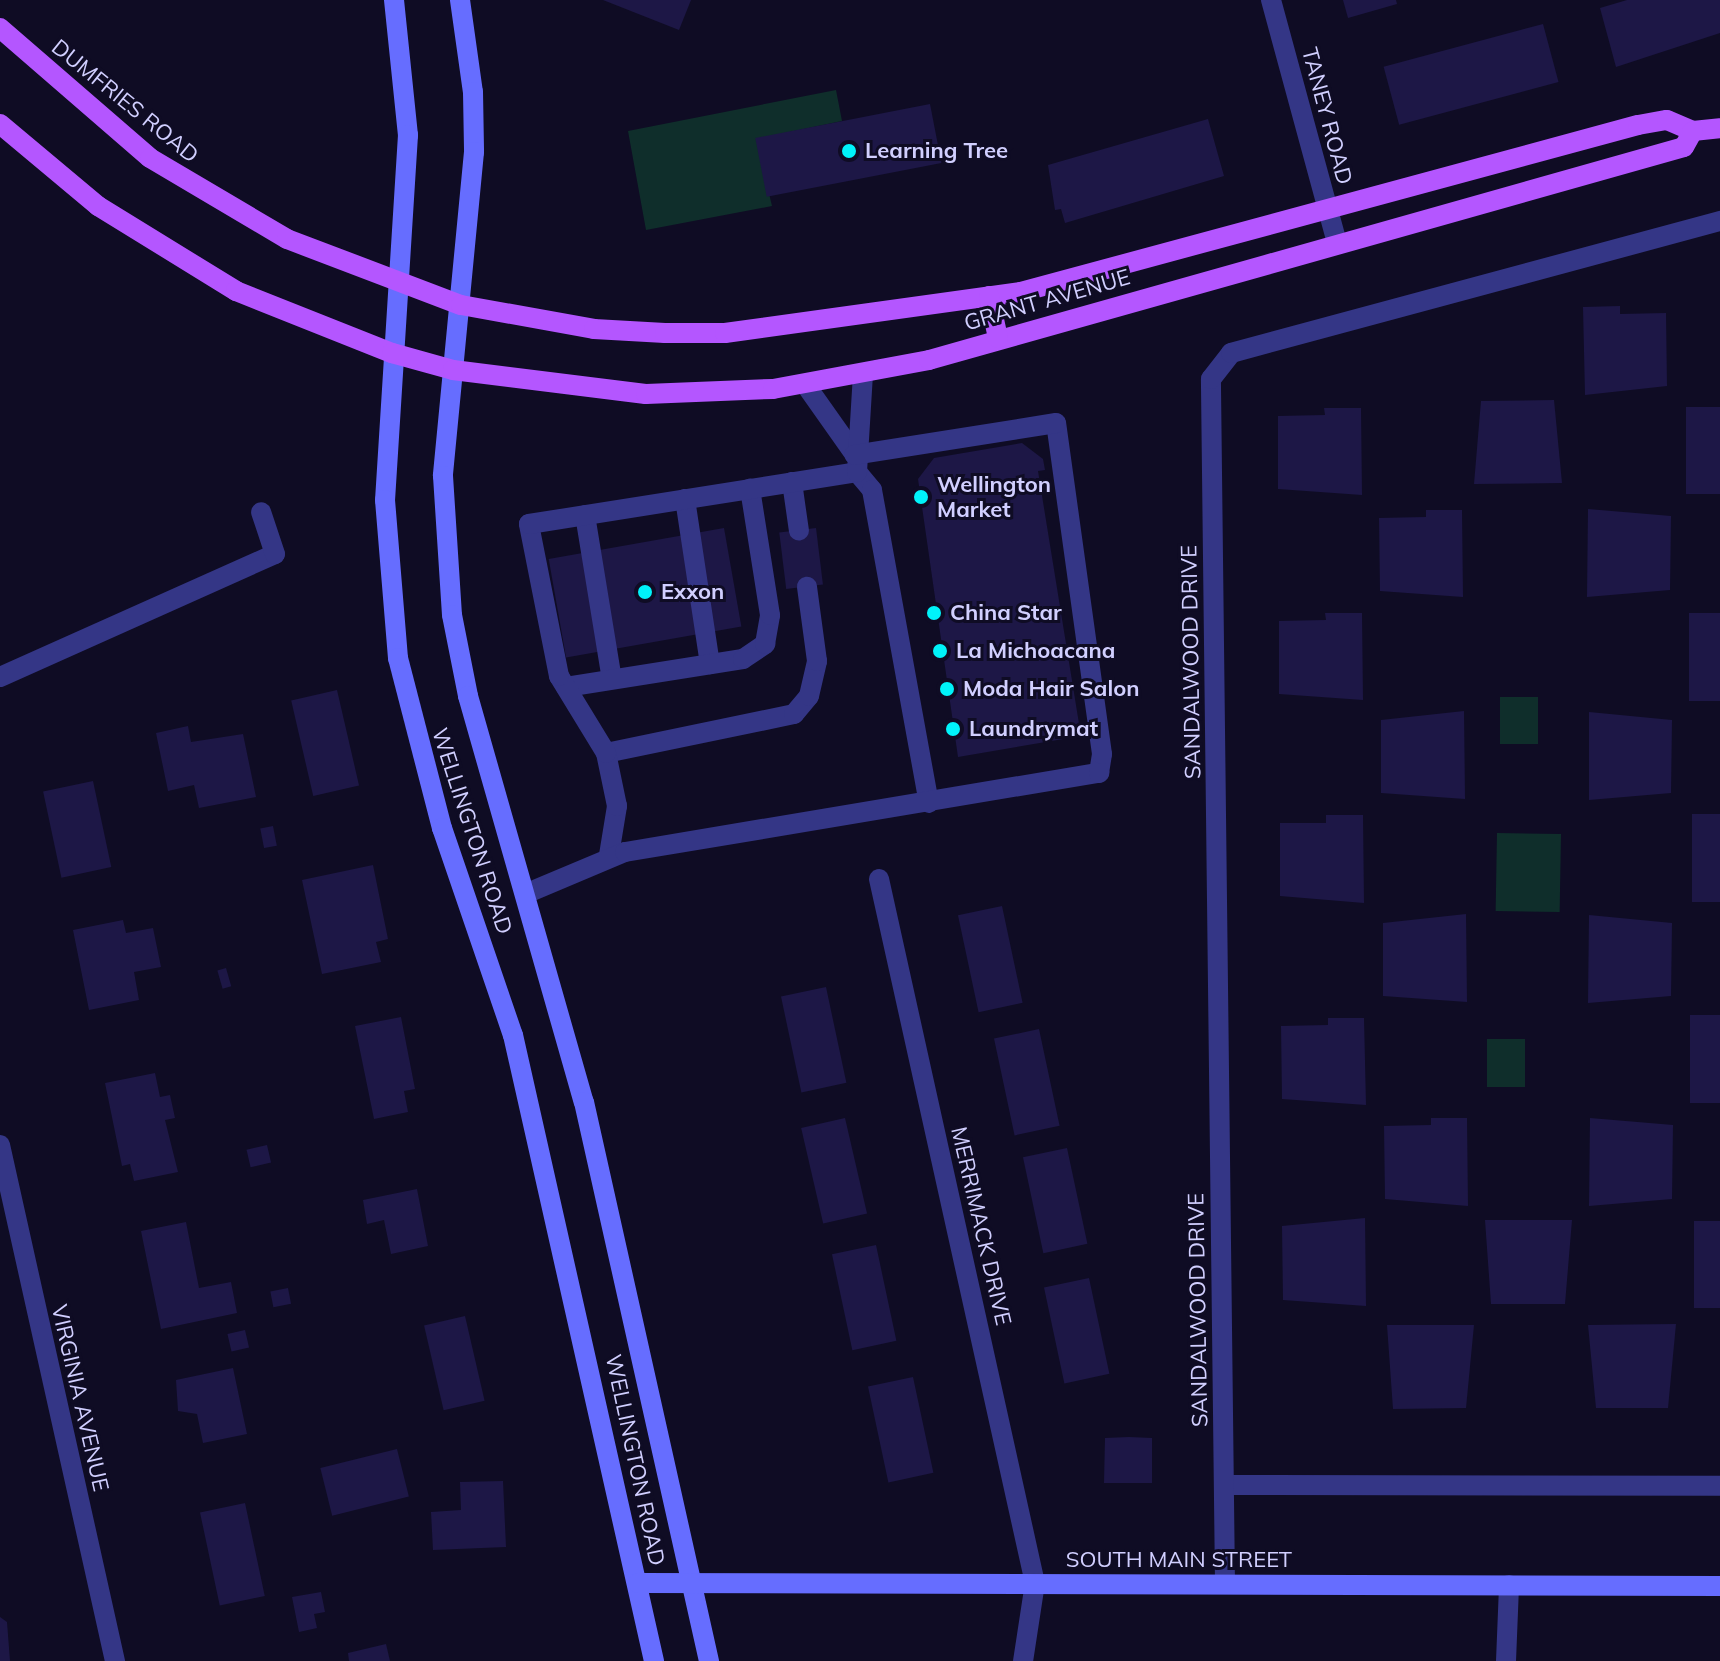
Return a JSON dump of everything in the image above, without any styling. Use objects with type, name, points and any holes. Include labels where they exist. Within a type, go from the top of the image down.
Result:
[{"type":"main road","name":"WELLINGTON ROAD","points":[[394,0],[408,135],[385,500],[398,658],[438,815],[513,1035],[654,1661]]},
{"type":"main road","name":"WELLINGTON ROAD","points":[[460,0],[473,92],[474,152],[443,476],[452,615],[468,696],[591,1132],[709,1661]]},
{"type":"main road","name":"DUMFRIES ROAD","points":[[0,28],[75,97],[177,176],[287,239],[399,283]]},
{"type":"main road","name":"GRANT AVENUE","points":[[399,283],[461,305],[594,329],[725,333],[1053,285],[1638,125],[1667,120],[1693,131],[1720,128]]},
{"type":"main road","points":[[0,124],[98,206],[189,265],[392,353]]},
{"type":"main road","name":"GRANT AVENUE","points":[[392,353],[453,370],[646,394],[805,384],[863,373],[998,338],[1684,147],[1693,131]]},
{"type":"main road","points":[[989,296],[998,338]]},
{"type":"main road","name":"SOUTH MAIN STREET","points":[[638,1583],[1720,1586]]},
{"type":"street","name":"TANEY ROAD","points":[[1271,0],[1337,243]]},
{"type":"street","name":"SANDALWOOD DRIVE","points":[[1225,1584],[1211,379],[1231,353],[1720,221]]},
{"type":"street","points":[[856,463],[863,373]]},
{"type":"street","points":[[805,384],[872,490],[929,803]]},
{"type":"street","points":[[525,894],[609,855],[1092,777],[1102,754],[1056,423],[856,463],[792,482],[529,524],[548,638],[566,687],[606,753],[617,806],[609,855]]},
{"type":"street","points":[[792,482],[799,531]]},
{"type":"street","points":[[566,687],[753,655],[770,630],[750,489]]},
{"type":"street","points":[[685,499],[710,664]]},
{"type":"street","points":[[0,677],[275,554],[261,512]]},
{"type":"street","points":[[585,515],[612,679]]},
{"type":"street","points":[[606,753],[794,714],[809,696],[817,661],[807,587]]},
{"type":"street","name":"MERRIMACK DRIVE","points":[[879,879],[1035,1583]]},
{"type":"street","name":"VIRGINIA AVENUE","points":[[0,1145],[115,1661]]},
{"type":"street","points":[[1224,1485],[1720,1486]]},
{"type":"street","points":[[1023,1661],[1035,1583]]},
{"type":"street","points":[[1506,1661],[1509,1585]]},
{"type":"green space","points":[[836,90],[842,121],[756,139],[772,206],[646,230],[628,131]]},
{"type":"green space","points":[[1500,697],[1538,697],[1538,744],[1500,744]]},
{"type":"green space","points":[[1497,833],[1561,834],[1560,912],[1496,911]]},
{"type":"green space","points":[[1487,1039],[1525,1039],[1525,1087],[1487,1087]]},
{"type":"building","points":[[603,0],[691,0],[679,30]]},
{"type":"building","points":[[1343,0],[1396,0],[1397,4],[1348,18]]},
{"type":"building","points":[[1627,0],[1720,0],[1720,33],[1616,67],[1600,8]]},
{"type":"building","points":[[1543,24],[1559,82],[1399,125],[1384,67]]},
{"type":"building","name":"Learning Tree","points":[[930,104],[941,163],[767,197],[755,138]]},
{"type":"building","points":[[1208,119],[1224,176],[1065,223],[1061,209],[1055,210],[1048,165]]},
{"type":"building","points":[[1620,306],[1620,314],[1666,313],[1667,386],[1585,395],[1583,307]]},
{"type":"building","points":[[1554,400],[1562,483],[1474,484],[1481,401]]},
{"type":"building","points":[[1686,407],[1720,407],[1720,494],[1686,494]]},
{"type":"building","points":[[1324,408],[1361,408],[1362,495],[1278,489],[1278,416],[1325,415]]},
{"type":"building","points":[[1022,443],[1043,459],[1045,470],[1038,471],[1081,736],[958,757],[918,479],[934,458]]},
{"type":"building","points":[[1588,509],[1671,516],[1670,590],[1587,597]]},
{"type":"building","points":[[1426,510],[1462,510],[1463,597],[1380,591],[1379,518],[1426,517]]},
{"type":"building","name":"Exxon","points":[[724,528],[741,626],[566,657],[549,559]]},
{"type":"building","points":[[816,528],[823,585],[786,589],[779,533]]},
{"type":"building","points":[[1325,613],[1362,613],[1363,700],[1279,694],[1279,621],[1326,620]]},
{"type":"building","points":[[1689,613],[1720,613],[1720,701],[1689,701]]},
{"type":"building","points":[[337,690],[359,785],[313,796],[291,701]]},
{"type":"building","points":[[1464,711],[1465,799],[1381,793],[1381,720]]},
{"type":"building","points":[[1589,712],[1672,720],[1671,793],[1589,800]]},
{"type":"building","points":[[188,726],[191,742],[243,734],[256,797],[199,808],[194,785],[168,791],[156,733]]},
{"type":"building","points":[[93,781],[111,867],[61,878],[43,792]]},
{"type":"building","points":[[1692,814],[1720,814],[1720,902],[1692,902]]},
{"type":"building","points":[[1326,815],[1363,815],[1364,903],[1280,896],[1280,823],[1326,823]]},
{"type":"building","points":[[273,826],[277,846],[264,848],[260,828]]},
{"type":"building","points":[[373,865],[388,939],[376,942],[381,962],[322,974],[302,880]]},
{"type":"building","points":[[1002,906],[1023,1003],[979,1012],[958,915]]},
{"type":"building","points":[[1466,914],[1467,1002],[1383,996],[1383,923]]},
{"type":"building","points":[[1589,915],[1672,923],[1671,996],[1588,1003]]},
{"type":"building","points":[[123,920],[126,933],[153,928],[161,967],[134,972],[139,1000],[89,1010],[73,930]]},
{"type":"building","points":[[226,968],[231,986],[223,989],[217,970]]},
{"type":"building","points":[[826,987],[846,1083],[801,1092],[781,997]]},
{"type":"building","points":[[1690,1015],[1720,1015],[1720,1103],[1690,1103]]},
{"type":"building","points":[[401,1017],[415,1089],[404,1091],[408,1112],[374,1119],[355,1026]]},
{"type":"building","points":[[1328,1018],[1364,1018],[1366,1105],[1282,1099],[1281,1026],[1328,1025]]},
{"type":"building","points":[[1039,1029],[1060,1126],[1015,1135],[994,1039]]},
{"type":"building","points":[[155,1073],[160,1097],[170,1095],[175,1118],[165,1120],[178,1172],[134,1181],[130,1164],[122,1166],[105,1083]]},
{"type":"building","points":[[845,1118],[867,1213],[823,1224],[801,1128]]},
{"type":"building","points":[[1431,1118],[1467,1118],[1468,1206],[1385,1199],[1384,1126],[1431,1125]]},
{"type":"building","points":[[1590,1118],[1673,1125],[1672,1199],[1589,1206]]},
{"type":"building","points":[[267,1145],[271,1163],[251,1167],[247,1150]]},
{"type":"building","points":[[1067,1148],[1087,1244],[1043,1253],[1023,1157]]},
{"type":"building","points":[[417,1189],[428,1246],[391,1254],[384,1220],[367,1224],[363,1200]]},
{"type":"building","points":[[1365,1218],[1366,1306],[1283,1300],[1282,1226]]},
{"type":"building","points":[[1485,1220],[1572,1220],[1565,1304],[1491,1304]]},
{"type":"building","points":[[1694,1221],[1720,1221],[1720,1308],[1694,1308]]},
{"type":"building","points":[[186,1222],[199,1288],[231,1282],[237,1313],[161,1329],[141,1231]]},
{"type":"building","points":[[876,1245],[896,1341],[852,1350],[832,1254]]},
{"type":"building","points":[[1089,1278],[1109,1374],[1064,1383],[1044,1288]]},
{"type":"building","points":[[288,1288],[291,1304],[273,1307],[270,1291]]},
{"type":"building","points":[[465,1316],[485,1401],[444,1410],[424,1325]]},
{"type":"building","points":[[1676,1324],[1668,1408],[1596,1408],[1588,1325]]},
{"type":"building","points":[[1387,1325],[1474,1325],[1466,1408],[1393,1409]]},
{"type":"building","points":[[245,1330],[249,1348],[232,1352],[227,1334]]},
{"type":"building","points":[[233,1368],[247,1434],[203,1443],[197,1414],[178,1411],[176,1380]]},
{"type":"building","points":[[913,1377],[933,1473],[888,1482],[868,1387]]},
{"type":"building","points":[[1105,1438],[1152,1438],[1152,1483],[1104,1483]]},
{"type":"building","points":[[397,1449],[409,1497],[332,1516],[320,1468]]},
{"type":"building","points":[[503,1481],[506,1547],[433,1550],[431,1512],[461,1510],[460,1482]]},
{"type":"building","points":[[245,1503],[265,1596],[220,1605],[200,1513]]},
{"type":"building","points":[[321,1592],[325,1612],[314,1614],[317,1628],[299,1632],[292,1597]]},
{"type":"building","points":[[0,1617],[7,1622],[10,1661],[0,1661]]},
{"type":"building","points":[[386,1644],[390,1661],[349,1661],[348,1653]]},
{"type":"place","name":"Learning Tree","points":[[849,151]]},
{"type":"place","name":"Wellington Market","points":[[921,497]]},
{"type":"place","name":"Exxon","points":[[645,592]]},
{"type":"place","name":"China Star","points":[[934,613]]},
{"type":"place","name":"La Michoacana","points":[[940,651]]},
{"type":"place","name":"Moda Hair Salon","points":[[947,689]]},
{"type":"place","name":"Laundrymat","points":[[953,729]]}]
